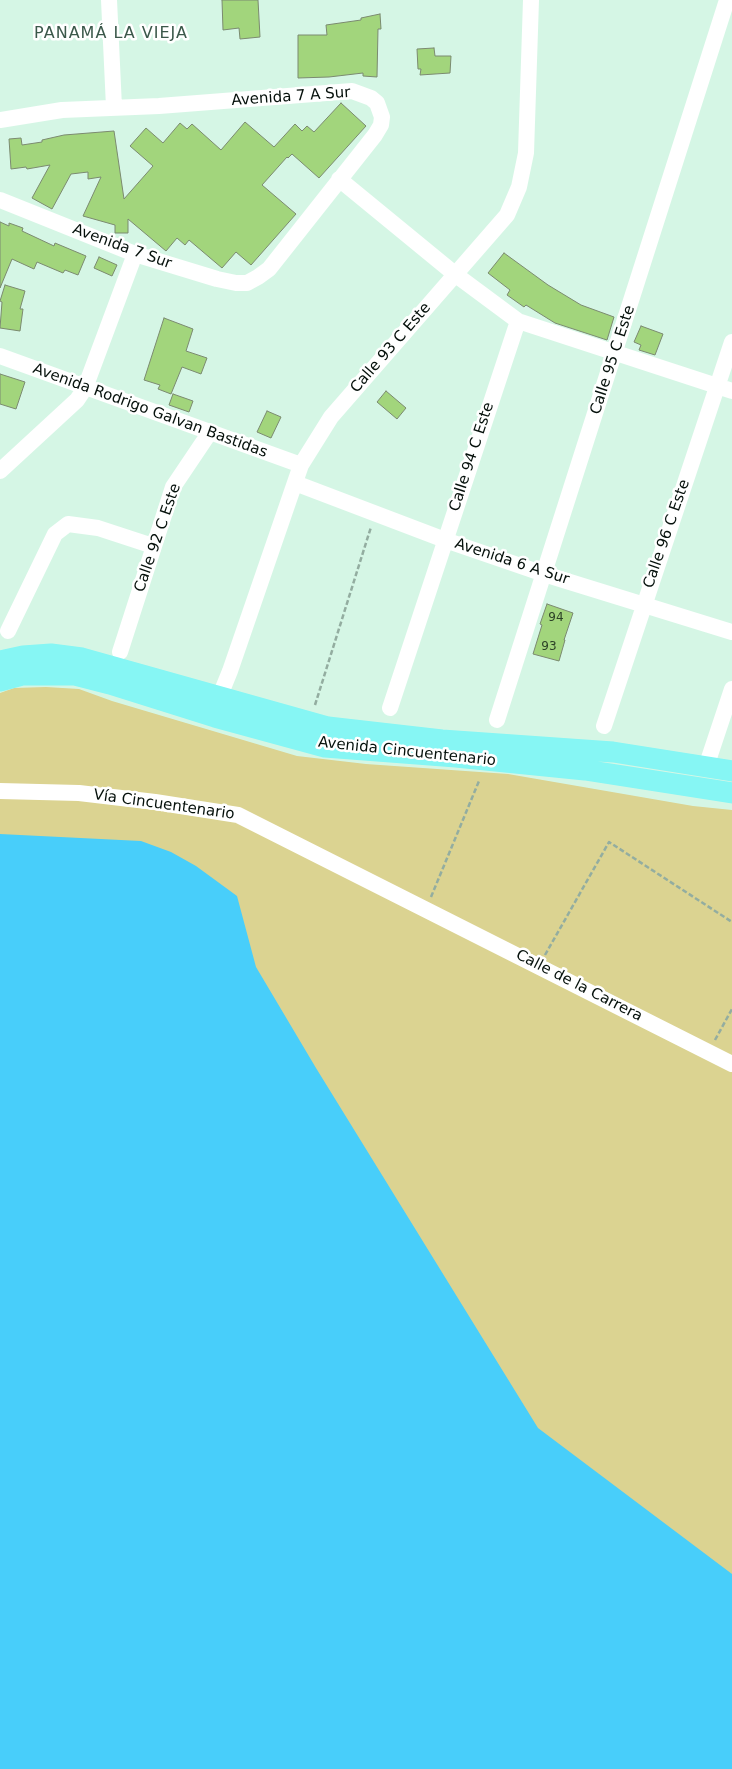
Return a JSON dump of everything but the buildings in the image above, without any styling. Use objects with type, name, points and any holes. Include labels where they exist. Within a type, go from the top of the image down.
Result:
[{"type":"main road","name":"Avenida Cincuentenario","points":[[0,661],[23,656],[51,654],[82,658],[219,698],[328,727],[442,740],[614,752],[732,771]]},
{"type":"main road","name":"Avenida Cincuentenario","points":[[0,681],[22,675],[75,675],[215,717],[325,746],[584,770],[732,793]]},
{"type":"street","points":[[109,0],[114,107]]},
{"type":"street","name":"Calle 93 C Este","points":[[219,698],[301,465],[331,417],[507,214],[519,187],[526,153],[531,0]]},
{"type":"street","name":"Calle 95 C Este","points":[[496,720],[728,0]]},
{"type":"street","name":"Avenida 7 A Sur","points":[[0,120],[62,110],[159,106],[352,92],[364,94],[377,103],[382,117],[381,125],[375,135],[269,270],[247,283]]},
{"type":"street","points":[[339,179],[456,275],[518,321],[725,389]]},
{"type":"street","name":"Avenida 7 Sur","points":[[0,200],[135,254],[217,279],[247,283]]},
{"type":"street","points":[[0,471],[77,400],[85,388],[135,254]]},
{"type":"street","name":"Calle 94 C Este","points":[[390,708],[518,321]]},
{"type":"street","name":"Calle 96 C Este","points":[[604,726],[644,604],[725,389],[732,342]]},
{"type":"street","name":"Avenida Rodrigo Galvan Bastidas","points":[[0,356],[301,465]]},
{"type":"street","name":"Calle 92 C Este","points":[[120,652],[173,487],[210,432]]},
{"type":"street","name":"Avenida 6 A Sur","points":[[294,483],[445,540],[544,574],[732,632]]},
{"type":"street","points":[[8,631],[55,534],[68,524],[98,528],[153,546]]},
{"type":"street","points":[[706,767],[732,689]]},
{"type":"street","name":"Vía Cincuentenario","points":[[0,791],[79,793],[155,802],[238,815],[426,910]]},
{"type":"street","name":"Calle de la Carrera","points":[[426,910],[732,1064]]},
{"type":"path","points":[[319,693],[376,514]]},
{"type":"path","points":[[426,910],[479,781]]},
{"type":"path","points":[[539,966],[609,842],[732,922]]},
{"type":"path","points":[[708,1052],[732,1009]]},
{"type":"shaded area","points":[[14,688],[79,689],[112,701],[297,756],[366,764],[508,774],[693,806],[732,810],[732,1769],[0,1769],[0,693]]},
{"type":"water","points":[[0,834],[141,841],[171,852],[196,866],[237,896],[256,967],[316,1068],[538,1428],[732,1574],[732,1769],[0,1769]]},
{"type":"district","name":"PANAMÁ LA VIEJA","points":[[111,34]]}]
